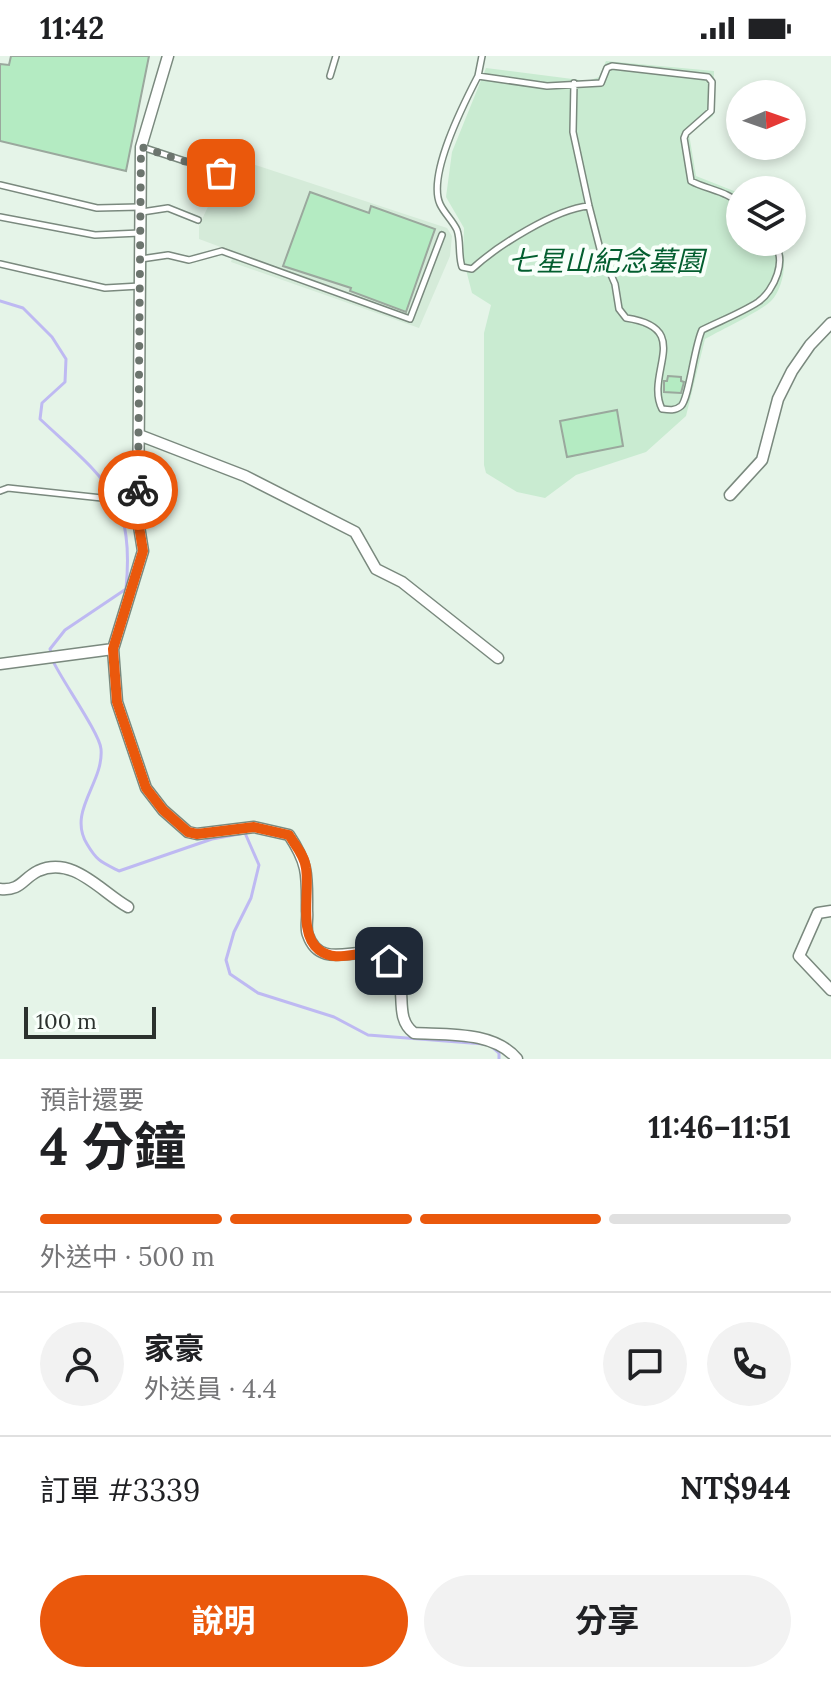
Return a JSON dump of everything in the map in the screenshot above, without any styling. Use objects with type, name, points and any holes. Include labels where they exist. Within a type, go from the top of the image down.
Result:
[{"type":"street","points":[[168,56],[141,147],[138,520],[143,551],[113,649],[117,702],[146,788],[163,810],[188,832],[197,834],[254,827],[289,835],[306,865],[306,933],[312,944],[323,953],[334,956],[373,952],[389,961],[400,977],[402,1018],[406,1027],[414,1033],[487,1039],[507,1049],[517,1059]]},
{"type":"street","points":[[730,495],[762,460],[778,399],[792,371],[810,345],[831,323]]},
{"type":"street","points":[[139,435],[245,476],[355,532],[376,569],[402,582],[498,658]]},
{"type":"street","points":[[0,664],[113,649]]},
{"type":"street","points":[[0,889],[12,890],[39,871],[57,867],[76,871],[128,907]]},
{"type":"street","points":[[831,911],[818,913],[799,956],[831,990]]},
{"type":"lane","points":[[330,76],[336,56]]},
{"type":"lane","points":[[482,56],[478,76],[450,130],[438,184],[439,202],[458,231],[458,256],[462,267],[472,269],[528,229],[578,207],[589,206]]},
{"type":"lane","points":[[478,76],[547,86],[574,83],[596,85],[601,83],[607,68],[612,66],[708,77],[712,82],[711,111],[684,138],[691,181],[726,196]]},
{"type":"lane","points":[[574,83],[573,132],[600,249],[615,284],[619,309],[626,318],[644,320],[659,330],[664,361],[657,379],[657,399],[662,409],[673,410],[682,405],[687,396],[692,356],[702,330],[760,300],[772,285],[780,266],[779,256]]},
{"type":"lane","points":[[141,147],[221,173]]},
{"type":"lane","points":[[0,185],[97,208],[168,208],[198,220]]},
{"type":"lane","points":[[0,217],[95,235],[141,233]]},
{"type":"lane","points":[[140,259],[168,255],[189,260],[222,251],[410,319],[442,235]]},
{"type":"lane","points":[[0,264],[105,288],[141,286]]},
{"type":"lane","points":[[0,491],[8,488],[95,498],[109,495],[139,473]]},
{"type":"shaded area","points":[[231,157],[447,228],[452,236],[450,256],[419,328],[231,262],[234,252],[199,239],[199,226]]},
{"type":"green space","name":"七星山紀念墓園","points":[[606,61],[714,71],[713,116],[689,134],[696,176],[726,188],[726,256],[783,256],[784,272],[771,301],[705,339],[686,416],[646,452],[576,475],[545,498],[517,492],[486,473],[484,333],[491,305],[472,293],[463,258],[464,228],[446,197],[452,152],[486,68],[588,81],[599,77]]},
{"type":"building","points":[[11,56],[149,56],[126,171],[0,141],[0,64],[9,65]]},
{"type":"building","points":[[310,192],[369,213],[371,206],[435,229],[406,312],[350,291],[351,288],[283,266]]},
{"type":"building","points":[[668,376],[681,377],[684,382],[681,393],[664,392],[664,381]]},
{"type":"building","points":[[617,410],[623,446],[567,457],[560,421]]},
{"type":"waterway","points":[[0,301],[23,308],[52,337],[66,359],[65,382],[42,403],[40,419],[81,457],[110,491],[125,531],[126,589],[65,630],[50,649],[51,653]]},
{"type":"waterway","points":[[53,661],[94,731],[101,749],[97,774],[81,820],[87,844],[97,858],[119,871],[212,839],[245,833],[259,865],[251,898],[234,932],[226,960],[230,974],[258,993],[334,1017],[368,1035],[484,1044]]},
{"type":"waterway","points":[[491,1046],[499,1053],[499,1059]]},
{"type":"way so far","points":[[138,490],[141,147],[221,173]]},
{"type":"route","points":[[138,490],[138,520],[143,551],[113,649],[117,702],[146,788],[163,810],[188,832],[224,832],[254,827],[289,835],[306,865],[306,933],[312,944],[323,953],[334,956],[373,952],[389,961]]}]
